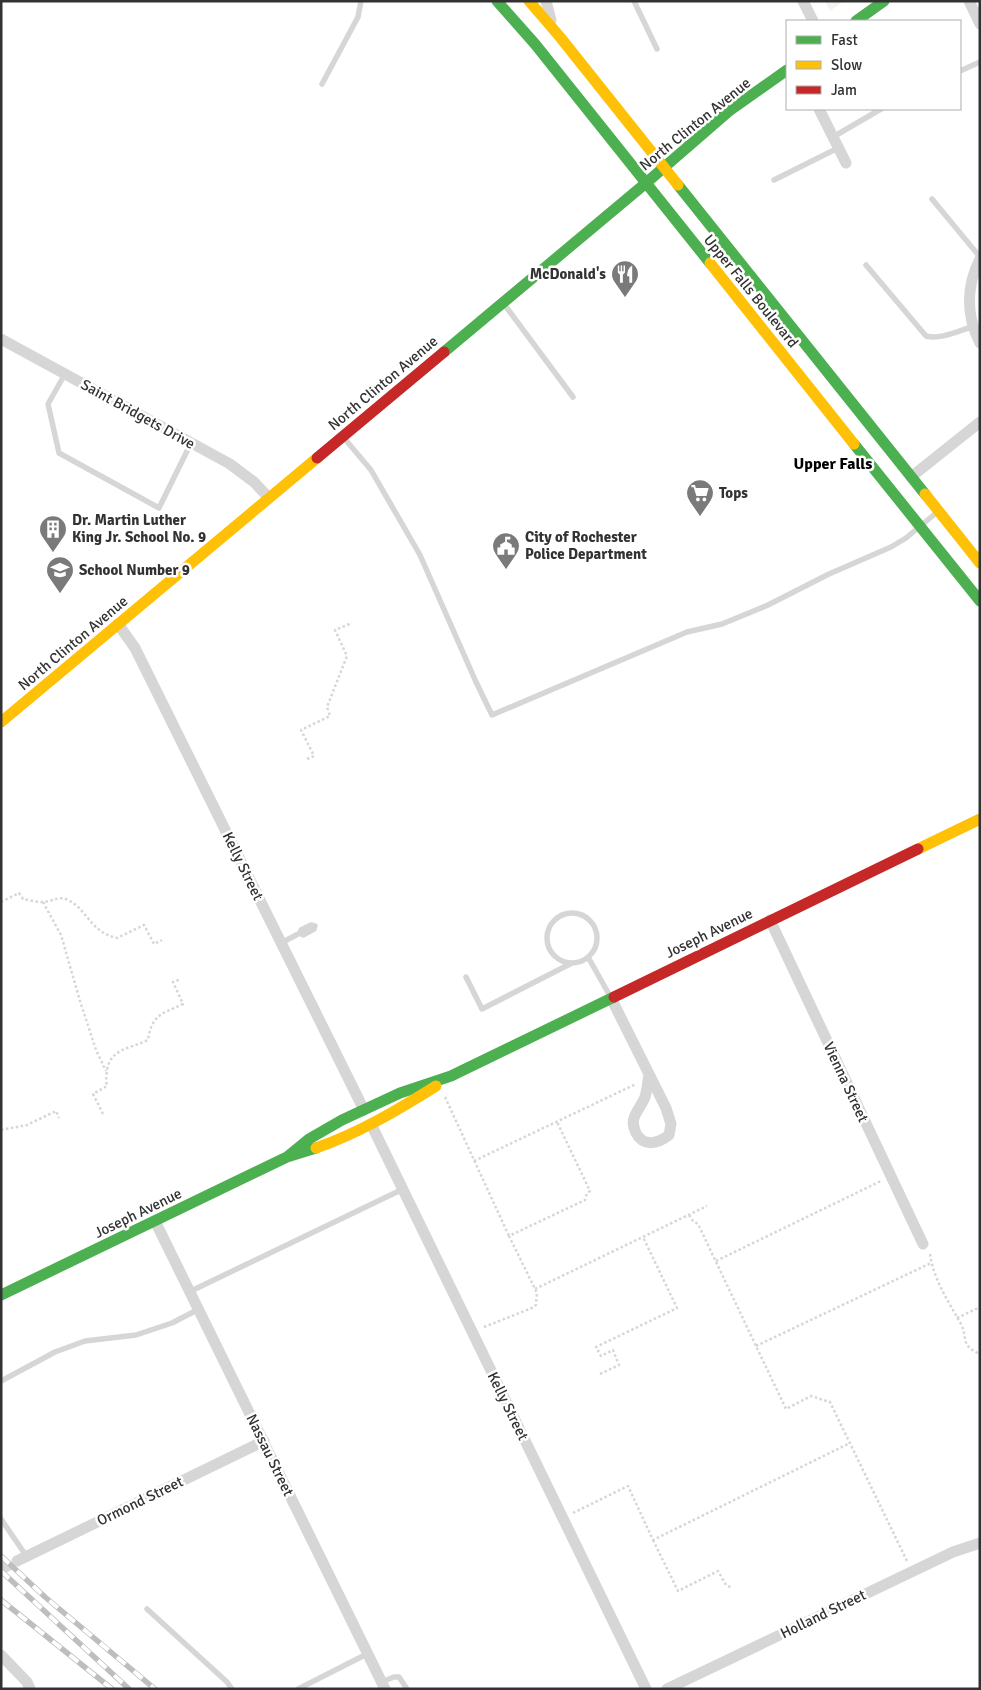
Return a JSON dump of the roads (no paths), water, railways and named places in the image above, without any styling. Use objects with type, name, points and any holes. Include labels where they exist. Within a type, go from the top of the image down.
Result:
[{"type":"main road","name":"Upper Falls Boulevard","points":[[497,1],[535,44],[980,601]]},
{"type":"main road","name":"Upper Falls Boulevard","points":[[529,1],[560,37],[980,563]]},
{"type":"main road","points":[[857,20],[884,1]]},
{"type":"main road","name":"North Clinton Avenue","points":[[1,722],[729,111],[786,71]]},
{"type":"main road","name":"Joseph Avenue","points":[[1,1295],[287,1157],[321,1146],[371,1124],[416,1099],[451,1076],[980,819]]},
{"type":"main road","name":"Joseph Avenue","points":[[287,1157],[297,1146],[307,1140],[400,1092],[451,1076]]},
{"type":"street","points":[[546,1],[552,23],[560,37]]},
{"type":"street","points":[[803,1],[812,20]]},
{"type":"street","points":[[969,1],[980,24]]},
{"type":"street","points":[[820,110],[846,163]]},
{"type":"street","points":[[980,258],[973,273],[969,309],[972,327],[980,343]]},
{"type":"street","name":"Saint Bridgets Drive","points":[[1,339],[239,469],[269,498]]},
{"type":"street","points":[[911,477],[980,422]]},
{"type":"street","name":"Kelly Street","points":[[118,624],[135,648],[364,1110]]},
{"type":"street","name":"Vienna Street","points":[[770,920],[926,1246]]},
{"type":"street","points":[[611,998],[648,1076],[666,1108],[671,1124],[670,1135],[661,1142],[644,1142],[638,1137],[633,1127],[636,1112],[645,1098],[648,1076]]},
{"type":"street","name":"Kelly Street","points":[[371,1124],[646,1689]]},
{"type":"street","name":"Nassau Street","points":[[156,1221],[383,1685]]},
{"type":"street","name":"Ormond Street","points":[[22,1559],[264,1441]]},
{"type":"street","name":"Holland Street","points":[[666,1689],[953,1552],[980,1543]]},
{"type":"street","points":[[1,1655],[27,1682],[30,1689]]},
{"type":"lane","points":[[322,84],[358,17],[362,1]]},
{"type":"lane","points":[[634,1],[658,50]]},
{"type":"lane","points":[[961,70],[980,62]]},
{"type":"lane","points":[[833,137],[879,110]]},
{"type":"lane","points":[[774,180],[838,148]]},
{"type":"lane","points":[[932,199],[980,258]]},
{"type":"lane","points":[[866,265],[926,336],[938,337],[972,327]]},
{"type":"lane","points":[[502,302],[573,397]]},
{"type":"lane","points":[[65,374],[48,404],[59,454],[159,508],[191,443]]},
{"type":"lane","points":[[343,436],[371,470],[420,554],[492,715],[687,632],[722,624],[768,604],[829,574],[891,547],[938,511]]},
{"type":"lane","points":[[570,913],[579,914],[593,924],[597,940],[595,948],[585,960],[574,962],[562,961],[555,956],[548,942],[550,927],[555,920],[562,915],[570,913]]},
{"type":"lane","points":[[281,943],[300,933]]},
{"type":"lane","points":[[588,957],[611,998]]},
{"type":"lane","points":[[466,978],[482,1008],[574,962]]},
{"type":"lane","points":[[191,1291],[403,1189]]},
{"type":"lane","points":[[1,1381],[54,1352],[85,1342],[136,1335],[172,1322],[200,1309]]},
{"type":"lane","points":[[1,1519],[22,1559]]},
{"type":"lane","points":[[147,1609],[227,1682],[232,1689]]},
{"type":"lane","points":[[298,1689],[367,1654]]},
{"type":"lane","points":[[383,1685],[394,1677],[399,1677],[407,1689]]},
{"type":"tunnel","points":[[1,1569],[17,1561]]},
{"type":"railway","points":[[1,1556],[45,1597],[155,1689]]},
{"type":"railway","points":[[1,1571],[129,1689]]},
{"type":"railway","points":[[1,1600],[112,1689]]},
{"type":"place","name":"McDonald's","points":[[625,298]]},
{"type":"place","name":"Tops","points":[[700,517]]},
{"type":"place","name":"Dr. Martin Luther King Jr. School No. 9","points":[[53,553]]},
{"type":"place","name":"City of Rochester Police Department","points":[[506,570]]},
{"type":"place","name":"School Number 9","points":[[60,594]]},
{"type":"district","name":"Upper Falls","points":[[833,463]]}]
